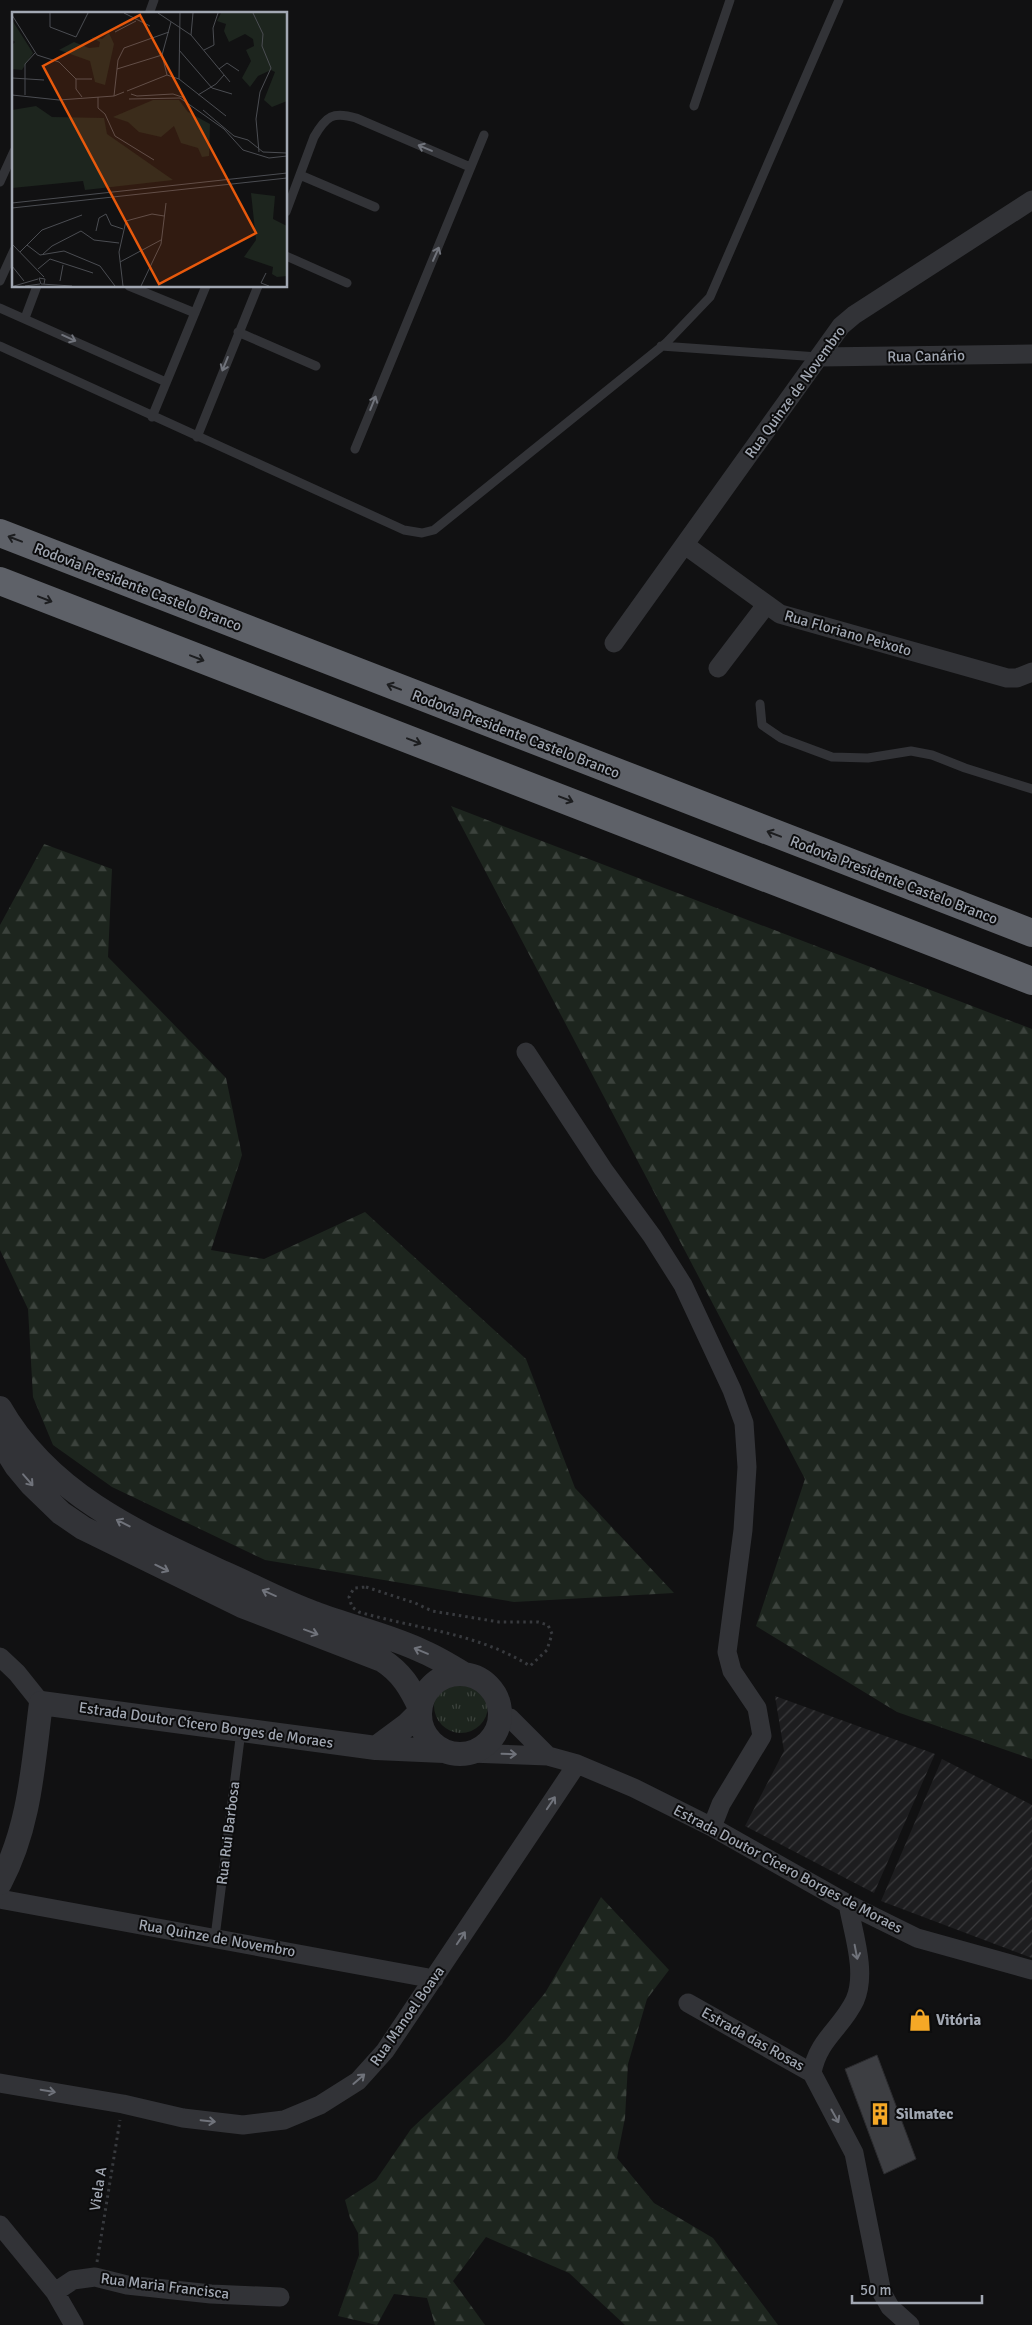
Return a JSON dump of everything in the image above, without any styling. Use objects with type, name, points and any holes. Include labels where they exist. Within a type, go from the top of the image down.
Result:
[{"type":"highway","name":"Rodovia Presidente Castelo Branco","points":[[0,533],[1032,933]]},
{"type":"highway","points":[[0,582],[1032,981]]},
{"type":"street","name":"Rua Quinze de Novembro","points":[[614,643],[841,326],[854,315],[1032,200]]},
{"type":"street","name":"Rua Canário","points":[[820,357],[1032,354]]},
{"type":"street","name":"Rua Floriano Peixoto","points":[[685,545],[780,614],[830,630],[1007,678],[1030,674]]},
{"type":"street","points":[[718,668],[766,605]]},
{"type":"street","points":[[526,1052],[603,1169],[652,1236],[683,1285],[714,1348],[744,1423],[748,1467],[743,1530],[728,1639],[728,1660],[757,1708],[762,1736],[721,1804],[712,1827]]},
{"type":"street","points":[[0,1408],[12,1429],[54,1474],[77,1495],[113,1518],[183,1554],[312,1612],[424,1651],[464,1674]]},
{"type":"street","points":[[0,1440],[16,1466],[31,1484],[73,1522],[108,1542],[242,1606],[361,1650],[397,1670],[405,1679],[420,1710],[426,1735],[444,1751],[457,1754],[470,1753],[482,1748],[491,1740],[498,1729],[500,1717],[499,1704],[495,1693],[487,1683],[476,1677],[452,1674],[440,1678],[424,1696],[420,1710],[407,1725],[376,1748]]},
{"type":"street","points":[[0,1657],[17,1673],[41,1703],[29,1796],[20,1837],[0,1882]]},
{"type":"street","name":"Estrada Doutor Cícero Borges de Moraes","points":[[41,1703],[376,1748],[444,1751]]},
{"type":"street","name":"Estrada Doutor Cícero Borges de Moraes","points":[[500,1717],[510,1718],[548,1756]]},
{"type":"street","name":"Estrada Doutor Cícero Borges de Moraes","points":[[470,1753],[548,1756],[576,1764],[634,1788],[712,1827],[848,1904],[917,1938],[1032,1970]]},
{"type":"street","name":"Rua Manoel Boava","points":[[0,2083],[123,2104],[184,2118],[243,2125],[284,2120],[320,2105],[358,2081],[385,2052],[576,1764]]},
{"type":"street","name":"Rua Quinze de Novembro","points":[[0,1899],[434,1978]]},
{"type":"street","points":[[812,2073],[814,2061],[823,2043],[854,2001],[859,1987],[858,1960],[848,1904]]},
{"type":"street","name":"Estrada das Rosas","points":[[688,2003],[812,2073],[854,2153],[882,2293],[890,2307],[910,2325]]},
{"type":"street","points":[[0,2225],[55,2292],[74,2325]]},
{"type":"street","name":"Rua Maria Francisca","points":[[55,2292],[73,2280],[95,2277],[127,2284],[211,2294],[280,2297]]},
{"type":"lane","points":[[150,12],[154,0]]},
{"type":"lane","points":[[694,106],[730,0]]},
{"type":"lane","points":[[0,346],[152,417],[404,530],[428,532],[440,526],[661,346],[698,312],[714,290],[788,113],[839,0]]},
{"type":"lane","points":[[288,207],[320,126],[330,117],[341,114],[356,118],[470,167]]},
{"type":"lane","points":[[355,449],[400,335],[439,247],[484,135]]},
{"type":"lane","points":[[0,182],[12,155]]},
{"type":"lane","points":[[300,175],[374,207]]},
{"type":"lane","points":[[0,281],[12,254]]},
{"type":"lane","points":[[288,257],[347,283]]},
{"type":"lane","points":[[25,318],[36,288]]},
{"type":"lane","points":[[134,288],[195,313]]},
{"type":"lane","points":[[152,417],[205,288]]},
{"type":"lane","points":[[197,437],[210,400],[257,288]]},
{"type":"lane","points":[[0,308],[166,382]]},
{"type":"lane","points":[[238,332],[316,366]]},
{"type":"lane","points":[[661,346],[820,357]]},
{"type":"lane","points":[[760,704],[762,725],[781,738],[832,757],[868,758],[911,752],[932,755],[965,768],[1032,789]]},
{"type":"lane","name":"Rua Rui Barbosa","points":[[215,1937],[241,1729]]},
{"type":"path","points":[[366,1587],[415,1603],[432,1611],[499,1622],[538,1622],[548,1625],[552,1634],[547,1650],[530,1666],[508,1653],[473,1640],[359,1612],[352,1607],[349,1598],[354,1588],[366,1587]]},
{"type":"path","name":"Viela A","points":[[95,2277],[123,2104]]},
{"type":"shaded area","points":[[775,1696],[935,1754],[874,1893],[745,1826],[784,1751]]},
{"type":"shaded area","points":[[942,1759],[1032,1805],[1032,1958],[881,1901]]},
{"type":"green space","points":[[451,806],[1032,1029],[1032,1759],[897,1712],[756,1626],[805,1479]]},
{"type":"green space","points":[[44,844],[112,869],[108,957],[226,1078],[242,1155],[211,1250],[264,1259],[365,1212],[526,1359],[575,1488],[674,1593],[514,1602],[265,1560],[112,1487],[53,1445],[33,1397],[28,1309],[0,1250],[0,925]]},
{"type":"green space","points":[[461,1679],[471,1681],[480,1687],[486,1696],[488,1706],[486,1716],[480,1725],[471,1731],[461,1733],[451,1731],[442,1725],[436,1716],[434,1706],[436,1696],[442,1687],[451,1681]]},
{"type":"green space","points":[[601,1897],[669,1970],[647,1999],[628,2064],[625,2118],[617,2158],[654,2203],[713,2238],[778,2325],[625,2325],[569,2273],[486,2237],[453,2281],[485,2325],[435,2325],[427,2298],[394,2294],[377,2325],[338,2316],[359,2255],[358,2233],[350,2218],[345,2200],[376,2180],[411,2129],[505,2041],[545,1993]]},
{"type":"building","name":"Silmatec","points":[[877,2055],[916,2159],[884,2174],[845,2069]]},
{"type":"place","name":"Vitória","points":[[920,2020]]},
{"type":"place","name":"Silmatec","points":[[880,2114]]}]
